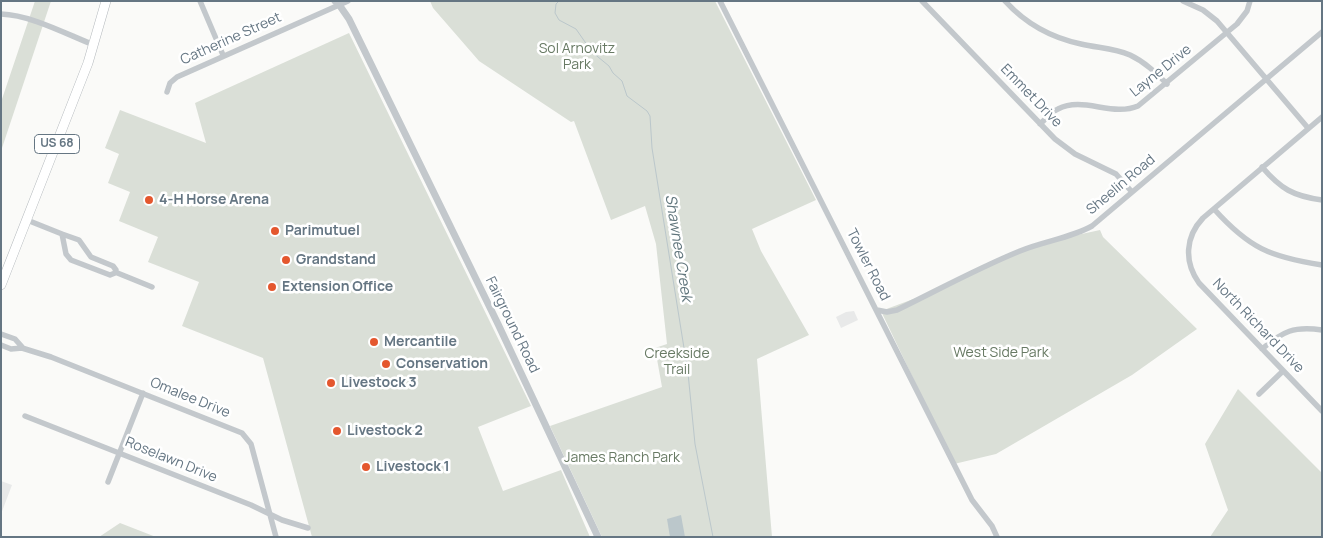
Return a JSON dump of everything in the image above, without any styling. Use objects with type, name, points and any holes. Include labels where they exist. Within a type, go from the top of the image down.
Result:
[{"type":"highway","name":"US 68","points":[[1,285],[94,45],[106,1]]},
{"type":"street","points":[[200,1],[223,55]]},
{"type":"street","name":"Catherine Street","points":[[167,92],[170,83],[177,77],[348,1]]},
{"type":"street","name":"Towler Road","points":[[720,1],[972,500],[992,526],[997,537]]},
{"type":"street","name":"Emmet Drive","points":[[922,1],[1055,139],[1068,150],[1116,174],[1132,192]]},
{"type":"street","points":[[1004,1],[1021,17],[1042,30],[1069,41],[1115,50],[1129,55],[1146,65],[1167,84]]},
{"type":"street","points":[[1184,1],[1208,13],[1308,128]]},
{"type":"street","name":"Layne Drive","points":[[1040,124],[1056,110],[1070,105],[1116,110],[1132,109],[1143,103],[1244,17],[1250,1]]},
{"type":"street","name":"Fairground Road","points":[[338,4],[349,20],[498,324],[598,537]]},
{"type":"street","points":[[1,14],[35,22],[94,45]]},
{"type":"street","name":"Sheelin Road","points":[[877,310],[886,312],[896,310],[998,260],[1036,244],[1086,230],[1098,222],[1322,32]]},
{"type":"street","points":[[1322,117],[1214,209],[1239,235],[1265,252],[1290,260],[1322,265]]},
{"type":"street","points":[[1262,167],[1277,184],[1291,193],[1322,200]]},
{"type":"street","name":"North Richard Drive","points":[[1214,209],[1194,228],[1188,252],[1190,268],[1199,283],[1322,411]]},
{"type":"street","points":[[27,220],[79,240],[88,254],[113,266],[115,272],[152,287]]},
{"type":"street","points":[[62,234],[66,254],[71,260],[110,275],[115,272]]},
{"type":"street","points":[[1262,349],[1275,337],[1287,331],[1302,328],[1322,330]]},
{"type":"street","name":"Omalee Drive","points":[[1,334],[15,339],[25,350]]},
{"type":"street","name":"Omalee Drive","points":[[1,345],[11,349],[25,350],[51,357],[239,431],[246,436],[251,444],[276,537]]},
{"type":"street","points":[[1258,394],[1283,371]]},
{"type":"street","points":[[108,482],[143,393]]},
{"type":"street","name":"Roselawn Drive","points":[[25,416],[308,528]]},
{"type":"shaded area","points":[[854,311],[858,320],[841,328],[836,317],[846,312]]},
{"type":"shaded area","points":[[1,481],[12,485],[1,514]]},
{"type":"shaded area","points":[[681,515],[685,537],[670,537],[667,519]]},
{"type":"green space","points":[[35,1],[51,1],[1,151],[1,102]]},
{"type":"green space","points":[[430,1],[715,1],[816,200],[752,229],[761,251],[809,335],[757,359],[772,537],[602,537],[550,426],[662,387],[655,348],[667,344],[656,244],[645,206],[611,220],[574,121],[571,122],[479,61],[433,8]]},
{"type":"green space","points":[[349,33],[531,406],[478,427],[503,491],[561,470],[590,537],[312,537],[263,358],[182,326],[199,282],[148,262],[158,237],[119,221],[130,192],[108,183],[119,154],[105,148],[120,110],[206,143],[195,103]]},
{"type":"green space","name":"West Side Park","points":[[1100,230],[1103,237],[1197,329],[1132,375],[996,454],[954,464],[881,311],[943,288],[1036,244]]},
{"type":"green space","points":[[1238,389],[1322,473],[1322,537],[1210,537],[1228,510],[1205,444]]},
{"type":"green space","points":[[120,523],[156,537],[99,537]]},
{"type":"waterway","name":"Shawnee Creek","points":[[559,1],[556,4],[555,13],[559,20],[576,29],[592,52],[609,66],[613,73],[622,81],[627,96],[647,111],[650,116],[652,148],[688,373],[695,444],[713,537]]},
{"type":"place","name":"4-H Horse Arena","points":[[149,200]]},
{"type":"place","name":"Parimutuel","points":[[275,231]]},
{"type":"place","name":"Grandstand","points":[[286,260]]},
{"type":"place","name":"Extension Office","points":[[272,287]]},
{"type":"place","name":"Mercantile","points":[[374,342]]},
{"type":"place","name":"Conservation","points":[[386,364]]},
{"type":"place","name":"Livestock 3","points":[[331,383]]},
{"type":"place","name":"Livestock 2","points":[[337,431]]},
{"type":"place","name":"Livestock 1","points":[[366,467]]},
{"type":"park label","name":"Sol Arnovitz Park","points":[[577,58]]},
{"type":"park label","name":"Creekside Trail","points":[[677,362]]},
{"type":"park label","name":"James Ranch Park","points":[[622,458]]}]
